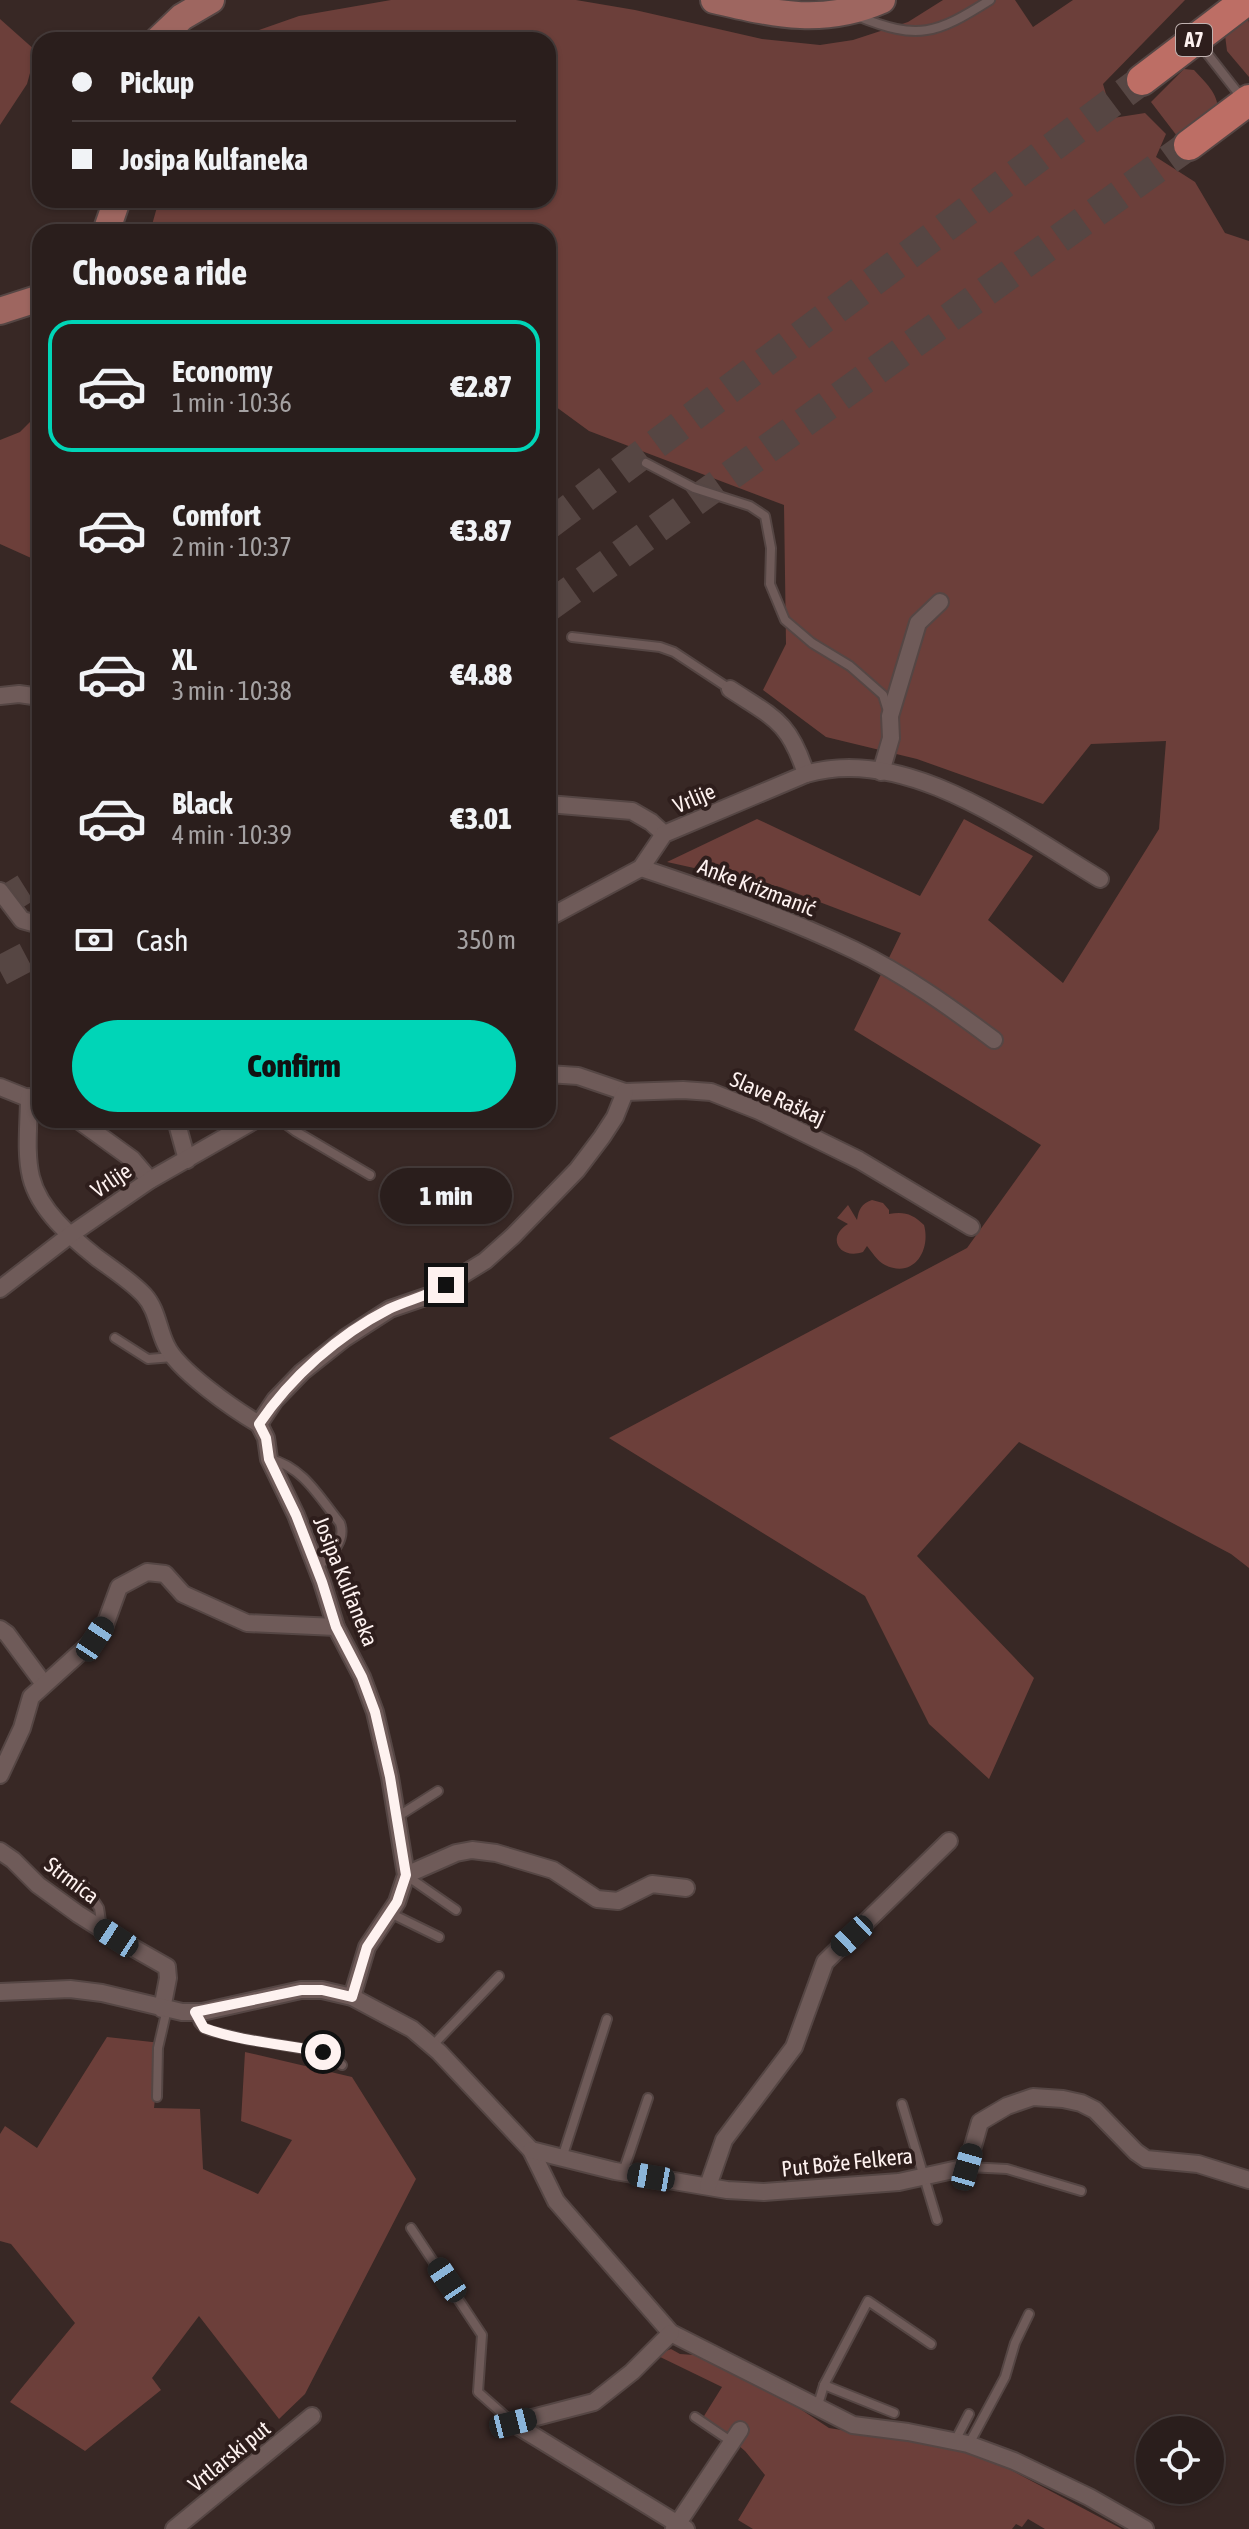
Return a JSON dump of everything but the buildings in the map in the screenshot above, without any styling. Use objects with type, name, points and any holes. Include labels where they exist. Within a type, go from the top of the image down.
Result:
[{"type":"highway","name":"A7","points":[[1142,80],[1247,0]]},
{"type":"highway","points":[[1189,145],[1247,101]]},
{"type":"main road","points":[[166,32],[182,17],[211,0]]},
{"type":"main road","points":[[714,0],[800,17],[849,13],[881,1]]},
{"type":"main road","points":[[0,311],[32,301]]},
{"type":"street","points":[[881,772],[891,738],[890,716],[918,623],[940,602]]},
{"type":"street","points":[[730,689],[779,721],[790,733],[806,774]]},
{"type":"street","points":[[0,696],[32,696]]},
{"type":"street","name":"Vrlije","points":[[556,914],[641,868],[664,834],[826,768],[862,768],[881,772],[917,780],[963,797],[1100,879]]},
{"type":"street","points":[[556,805],[632,811],[664,834]]},
{"type":"street","name":"Anke Krizmanić","points":[[641,868],[767,912],[856,952],[953,1009],[994,1040]]},
{"type":"street","points":[[0,891],[22,920],[32,923]]},
{"type":"street","name":"Slave Raškaj","points":[[556,1075],[578,1076],[625,1092],[711,1092],[759,1111],[859,1160],[971,1227]]},
{"type":"street","points":[[0,1087],[32,1099]]},
{"type":"street","points":[[32,1122],[29,1156],[32,1180],[43,1203],[70,1235],[145,1296],[157,1316],[166,1347],[174,1357],[218,1397],[259,1424],[275,1400],[302,1372],[345,1338],[390,1309],[428,1296],[495,1253],[577,1170],[615,1117],[625,1092]]},
{"type":"street","points":[[89,1128],[132,1159],[150,1180]]},
{"type":"street","points":[[178,1128],[187,1160]]},
{"type":"street","name":"Vrlije","points":[[0,1289],[70,1235],[150,1180],[241,1128]]},
{"type":"street","name":"Josipa Kulfaneka","points":[[259,1424],[266,1438],[269,1459],[296,1515],[336,1627],[362,1677],[375,1712],[406,1875]]},
{"type":"street","points":[[0,1775],[22,1728],[31,1697],[95,1639],[105,1625],[119,1587],[147,1572],[165,1574],[183,1594],[247,1623],[336,1627]]},
{"type":"street","points":[[0,1629],[44,1684]]},
{"type":"street","points":[[708,2186],[724,2140],[794,2047],[825,1962],[949,1841]]},
{"type":"street","name":"Strmica","points":[[0,1851],[38,1885],[102,1929],[167,1967],[165,2009]]},
{"type":"street","points":[[352,1997],[367,1947],[397,1902],[406,1875],[456,1853],[484,1851],[553,1870],[597,1899],[618,1901],[652,1884],[686,1888]]},
{"type":"street","points":[[0,1992],[70,1989],[102,1993],[165,2009],[195,2012],[301,1990],[322,1990],[352,1997],[412,2029],[432,2046],[531,2150],[556,2201],[671,2333],[853,2425],[962,2442],[1014,2461],[1145,2529]]},
{"type":"street","points":[[967,2167],[980,2122],[1007,2106],[1033,2097],[1081,2103],[1095,2110],[1146,2159],[1198,2164],[1249,2180]]},
{"type":"street","name":"Put Bože Felkera","points":[[531,2150],[623,2172],[764,2192],[899,2182],[967,2167]]},
{"type":"street","points":[[513,2423],[594,2402],[632,2372],[671,2333]]},
{"type":"street","name":"Vrtlarski put","points":[[174,2529],[312,2416]]},
{"type":"street","points":[[513,2423],[679,2528],[736,2436]]},
{"type":"lane","points":[[849,13],[902,31],[929,31],[950,25],[990,0]]},
{"type":"lane","points":[[1196,39],[1247,101]]},
{"type":"lane","points":[[646,463],[694,488],[750,506],[765,516],[771,548],[770,584],[785,620],[812,643],[850,666],[883,695],[890,716]]},
{"type":"lane","points":[[572,637],[660,647],[674,652],[730,689]]},
{"type":"lane","points":[[291,1128],[370,1175]]},
{"type":"lane","points":[[115,1338],[148,1359],[174,1357]]},
{"type":"lane","points":[[269,1459],[300,1473],[340,1523],[343,1531],[339,1543],[316,1569]]},
{"type":"lane","points":[[396,1818],[438,1791]]},
{"type":"lane","points":[[406,1875],[456,1910]]},
{"type":"lane","points":[[84,1885],[99,1908],[102,1929]]},
{"type":"lane","points":[[390,1913],[439,1937]]},
{"type":"lane","points":[[432,2046],[499,1976]]},
{"type":"lane","points":[[157,2097],[158,2048],[165,2009]]},
{"type":"lane","points":[[195,2012],[204,2028],[211,2031],[323,2052],[342,2065]]},
{"type":"lane","points":[[562,2158],[607,2019]]},
{"type":"lane","points":[[623,2172],[648,2098]]},
{"type":"lane","points":[[902,2104],[937,2220]]},
{"type":"lane","points":[[967,2167],[1007,2169],[1081,2191]]},
{"type":"lane","points":[[411,2228],[482,2335],[478,2392],[513,2423]]},
{"type":"lane","points":[[817,2408],[824,2385],[868,2301],[931,2344]]},
{"type":"lane","points":[[962,2442],[1005,2377],[1015,2343],[1029,2314]]},
{"type":"lane","points":[[824,2385],[894,2413]]},
{"type":"lane","points":[[962,2442],[969,2414]]},
{"type":"lane","points":[[695,2417],[736,2436]]},
{"type":"shaded area","points":[[391,0],[576,0],[762,39],[820,45],[853,40],[908,22],[943,0],[1015,0],[1033,27],[1073,0],[1185,0],[1103,84],[1113,118],[1145,113],[1166,134],[1156,157],[1195,182],[1225,233],[1249,241],[1249,1568],[1231,1554],[1019,1442],[917,1556],[1034,1678],[989,1779],[929,1724],[865,1596],[609,1438],[967,1248],[1041,1145],[854,1030],[901,933],[780,887],[667,862],[757,819],[920,896],[964,819],[1033,856],[988,920],[1063,983],[1159,829],[1166,741],[1091,744],[1043,804],[917,759],[826,737],[763,690],[786,644],[784,505],[589,431],[556,407],[556,224],[152,224],[157,208],[556,208],[556,32],[253,32],[299,16]]},
{"type":"shaded area","points":[[1248,18],[1249,77],[1227,51],[1225,35]]},
{"type":"shaded area","points":[[0,19],[32,47],[32,66],[27,84],[0,125]]},
{"type":"shaded area","points":[[1184,69],[1194,70],[1206,83],[1216,98],[1218,110],[1177,136],[1151,102]]},
{"type":"shaded area","points":[[32,420],[32,558],[0,544],[0,440],[20,432]]},
{"type":"shaded area","points":[[872,1200],[883,1203],[889,1214],[908,1214],[924,1225],[925,1244],[918,1260],[912,1265],[895,1268],[882,1263],[867,1246],[863,1252],[855,1254],[847,1253],[838,1246],[838,1235],[848,1224],[837,1218],[848,1205],[857,1220],[861,1207]]},
{"type":"shaded area","points":[[107,2037],[161,2043],[154,2108],[200,2109],[203,2169],[258,2194],[292,2140],[241,2121],[245,2052],[352,2077],[416,2179],[305,2394],[279,2419],[199,2316],[152,2378],[161,2390],[85,2451],[10,2402],[75,2323],[11,2244],[0,2241],[0,2134],[5,2126],[37,2148]]},
{"type":"shaded area","points":[[671,2349],[680,2354],[694,2355],[779,2395],[829,2428],[954,2448],[1011,2470],[1122,2529],[1045,2529],[1028,2519],[1022,2527],[1016,2524],[1012,2529],[753,2529],[738,2520],[765,2475],[745,2451],[704,2416],[722,2387],[656,2355]]},
{"type":"tunnel","points":[[556,519],[1142,80]]},
{"type":"tunnel","points":[[556,601],[1189,145]]},
{"type":"tunnel","points":[[0,904],[32,884]]},
{"type":"tunnel","points":[[0,971],[32,954]]},
{"type":"route","points":[[323,2052],[211,2031],[199,2023],[195,2012],[301,1990],[322,1990],[352,1997],[367,1947],[397,1902],[406,1875],[390,1777],[375,1712],[362,1677],[336,1627],[296,1515],[269,1459],[266,1438],[259,1424],[275,1400],[302,1372],[345,1338],[390,1309],[428,1296],[446,1285]]}]
